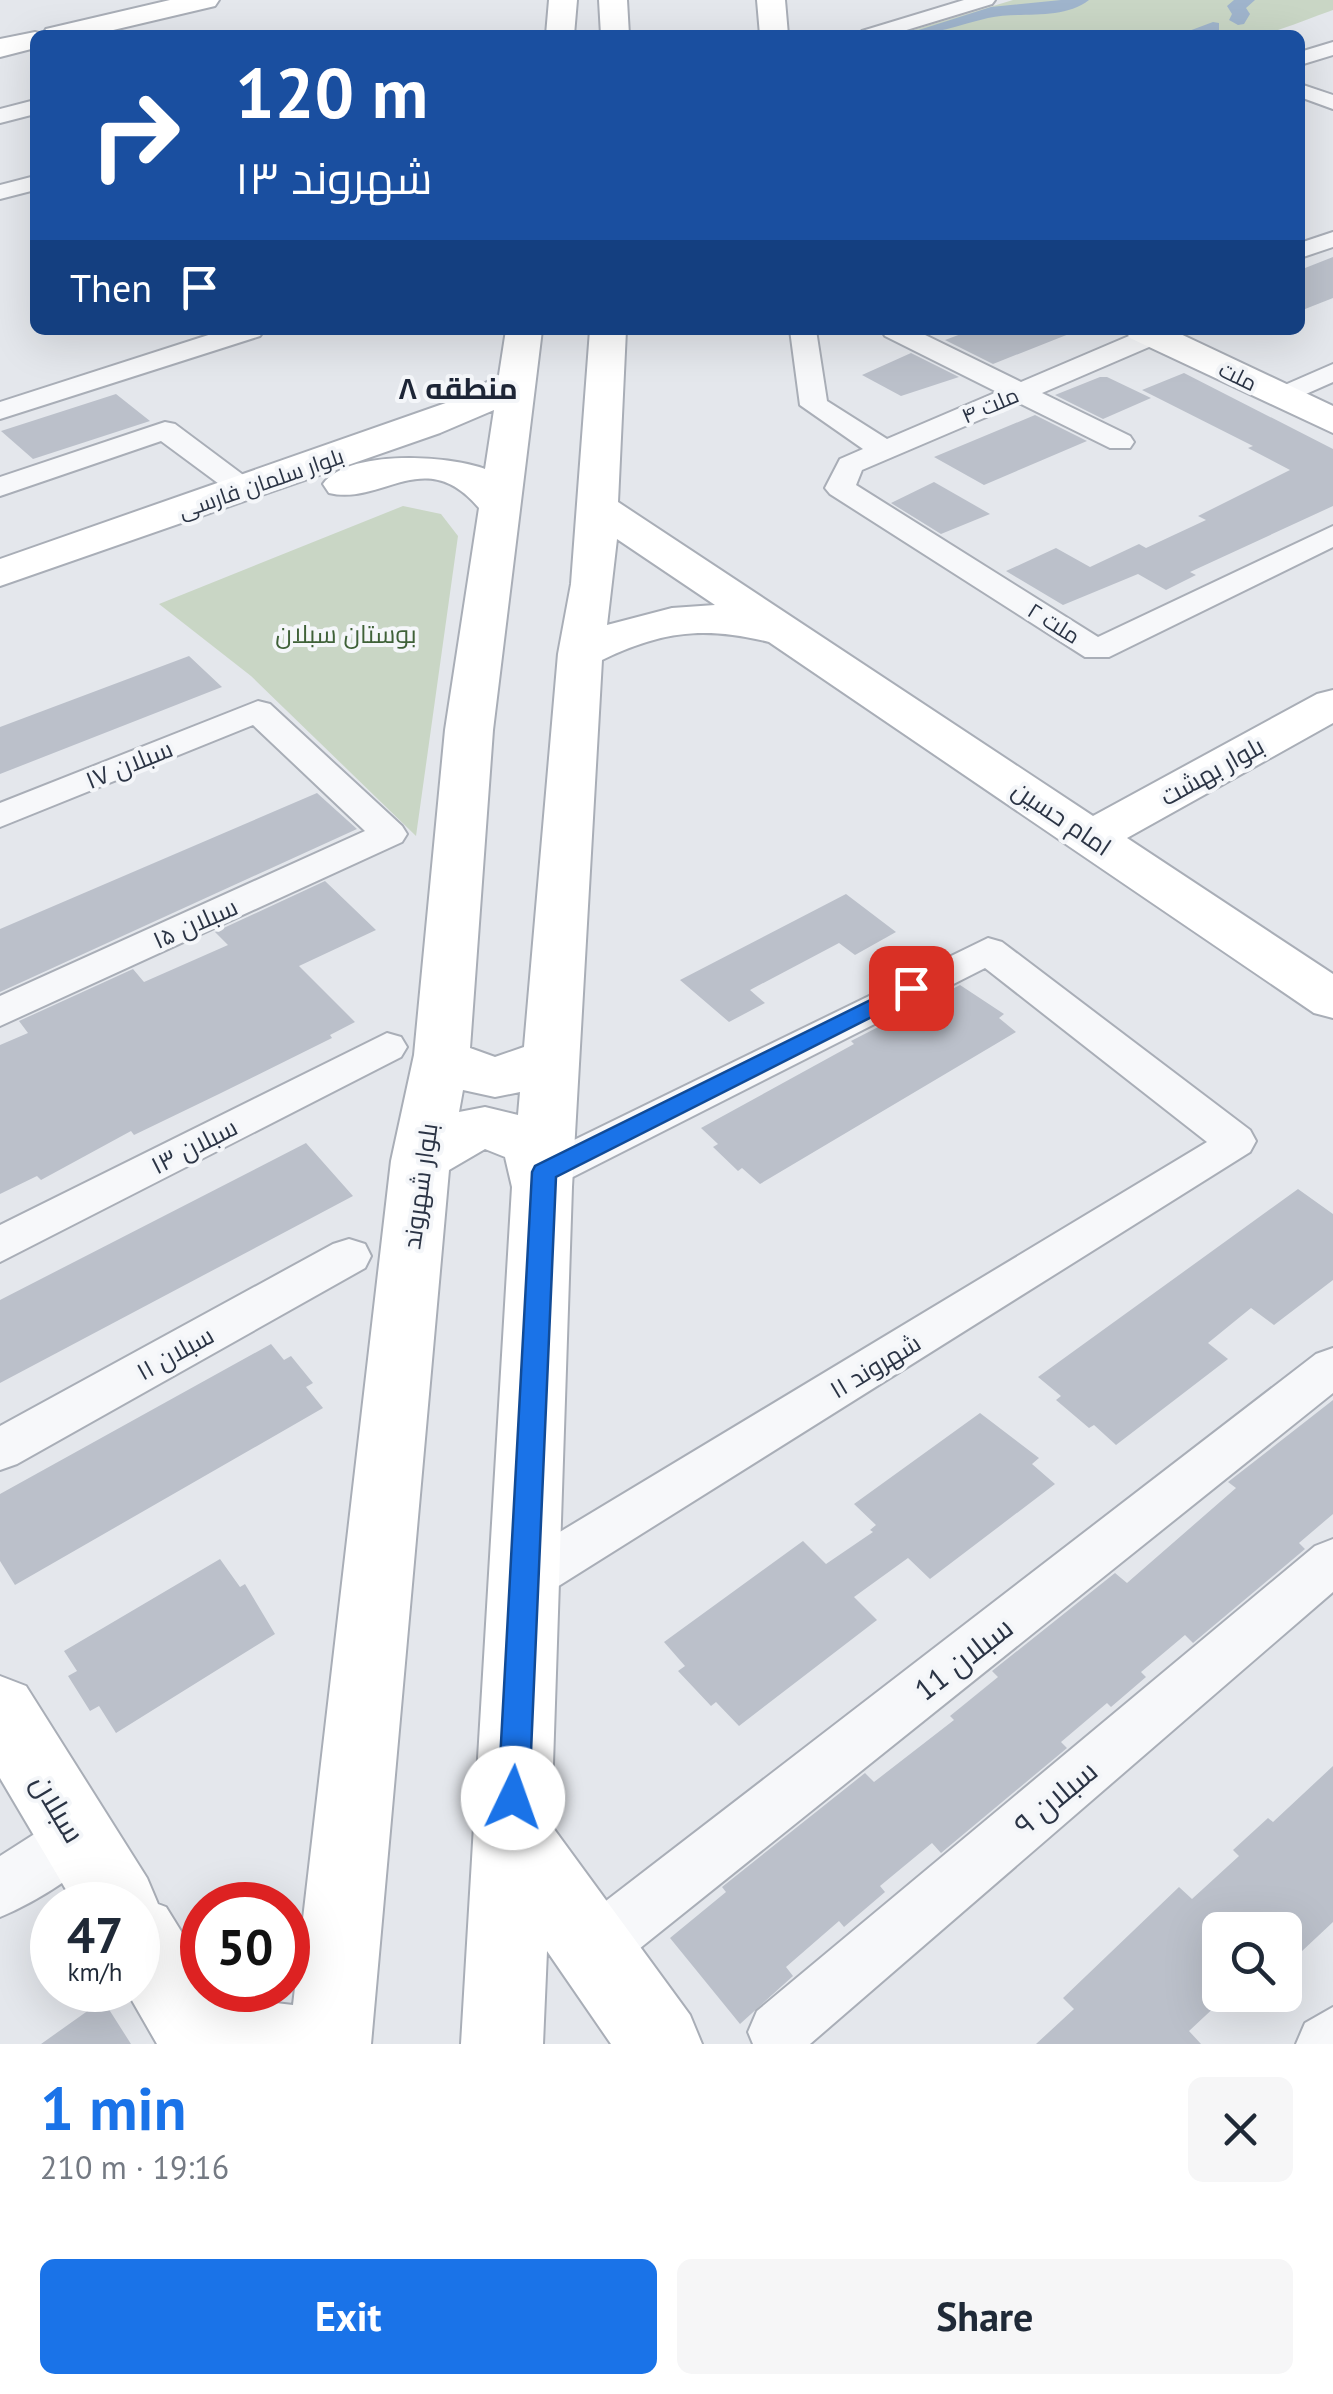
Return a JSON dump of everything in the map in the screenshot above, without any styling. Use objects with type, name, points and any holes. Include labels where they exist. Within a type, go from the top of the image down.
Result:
[{"type":"main road","points":[[100,30],[206,0]]},
{"type":"main road","points":[[560,30],[563,0]]},
{"type":"main road","points":[[613,0],[615,30]]},
{"type":"main road","points":[[771,0],[774,30]]},
{"type":"main road","points":[[0,48],[30,41]]},
{"type":"main road","points":[[502,2044],[550,1057],[580,654],[593,584],[608,335]]},
{"type":"main road","name":"ملت","points":[[1152,335],[1333,421]]},
{"type":"main road","name":"بلوار سلمان فارسی","points":[[0,573],[474,406],[520,356]]},
{"type":"main road","name":"بلوار شهروند","points":[[330,2044],[420,1161],[415,1051],[470,730],[520,356]]},
{"type":"main road","points":[[380,472],[463,437],[463,430],[454,424],[426,425]]},
{"type":"main road","name":"بلوار سلمان فارسی","points":[[0,602],[380,472],[434,468],[472,478],[499,506]]},
{"type":"main road","name":"امام حسین","points":[[598,508],[1333,1000]]},
{"type":"main road","points":[[580,654],[640,627],[678,620],[716,618],[742,622],[791,638]]},
{"type":"main road","name":"بلوار بهشت","points":[[1105,847],[1333,704]]},
{"type":"main road","name":"بلوار بهشت","points":[[1105,847],[1333,738]]},
{"type":"main road","points":[[415,1051],[460,1070],[495,1078],[522,1074],[550,1057]]},
{"type":"main road","points":[[420,1161],[460,1131],[499,1127],[531,1145],[543,1180]]},
{"type":"main road","name":"سبلان","points":[[0,1710],[105,1882]]},
{"type":"main road","points":[[512,1834],[661,2044]]},
{"type":"main road","points":[[160,1971],[199,2036],[288,2044]]},
{"type":"street","points":[[886,30],[985,0]]},
{"type":"street","points":[[1305,57],[1333,48]]},
{"type":"street","points":[[1305,92],[1333,102]]},
{"type":"street","points":[[0,116],[30,108]]},
{"type":"street","points":[[0,192],[30,184]]},
{"type":"street","points":[[1305,249],[1333,238]]},
{"type":"street","points":[[0,411],[236,335]]},
{"type":"street","points":[[805,335],[814,405],[885,450]]},
{"type":"street","points":[[904,335],[1120,442]]},
{"type":"street","name":"ملت ۴","points":[[840,488],[850,465],[1144,335]]},
{"type":"street","points":[[1282,397],[1333,372]]},
{"type":"street","points":[[3,482],[165,430],[244,489]]},
{"type":"street","name":"ملت ۲","points":[[840,488],[1097,650],[1333,535]]},
{"type":"street","name":"سبلان ۱۷","points":[[0,816],[258,711],[389,834]]},
{"type":"street","name":"سبلان ۱۵","points":[[0,1012],[389,834]]},
{"type":"street","name":"شهروند ۱۱","points":[[524,1581],[1226,1150],[1235,1140],[988,951],[543,1180]]},
{"type":"street","name":"سبلان ۱۳","points":[[0,1246],[415,1051]]},
{"type":"street","name":"سبلان ۱۱","points":[[0,1450],[350,1256]]},
{"type":"street","name":"سبلان 11","points":[[594,1948],[1333,1368]]},
{"type":"street","name":"سبلان ۹","points":[[778,2032],[1333,1561]]},
{"type":"street","points":[[0,1889],[78,1838]]},
{"type":"street","points":[[1326,2044],[1333,2037]]},
{"type":"green space","points":[[1013,0],[1333,0],[1333,10],[1279,30],[914,30]]},
{"type":"green space","name":"بوستان سبلان","points":[[403,506],[441,514],[458,536],[416,836],[251,676],[159,604]]},
{"type":"building","points":[[1333,257],[1333,298],[1305,309],[1305,268]]},
{"type":"building","points":[[958,335],[1066,335],[993,364],[945,340]]},
{"type":"building","points":[[911,353],[959,377],[901,396],[862,375]]},
{"type":"building","points":[[1184,373],[1333,449],[1333,506],[1190,572],[1196,575],[1166,590],[1138,574],[1063,605],[1006,571],[1056,548],[1090,567],[1139,544],[1146,548],[1206,520],[1198,516],[1290,470],[1248,448],[1253,446],[1142,390]]},
{"type":"building","points":[[1100,377],[1151,398],[1103,419],[1055,395]]},
{"type":"building","points":[[116,394],[150,421],[33,459],[1,431]]},
{"type":"building","points":[[1035,415],[1087,441],[984,485],[934,457]]},
{"type":"building","points":[[934,482],[990,514],[941,534],[891,503]]},
{"type":"building","points":[[189,656],[222,687],[0,774],[0,727]]},
{"type":"building","points":[[317,793],[357,829],[0,992],[0,929]]},
{"type":"building","points":[[325,881],[376,930],[299,966],[355,1022],[330,1035],[332,1038],[219,1094],[134,1135],[131,1131],[41,1180],[37,1176],[0,1194],[0,1045],[28,1033],[19,1021],[133,969],[144,982],[228,945],[215,932]]},
{"type":"building","points":[[846,894],[896,932],[855,955],[839,943],[750,990],[765,1003],[729,1022],[680,980]]},
{"type":"building","points":[[960,985],[1004,1014],[999,1018],[1016,1032],[760,1184],[742,1168],[738,1171],[713,1147],[718,1144],[701,1128],[854,1044],[851,1041]]},
{"type":"building","points":[[306,1143],[353,1196],[0,1383],[0,1300]]},
{"type":"building","points":[[1298,1189],[1333,1214],[1333,1280],[1274,1325],[1251,1308],[1208,1343],[1228,1359],[1116,1445],[1056,1400],[1061,1396],[1038,1377]]},
{"type":"building","points":[[271,1344],[284,1360],[291,1356],[313,1383],[306,1387],[323,1408],[15,1585],[0,1561],[0,1494]]},
{"type":"building","points":[[1333,1400],[1333,1514],[1299,1543],[1305,1549],[1193,1643],[1185,1635],[1141,1672],[1146,1677],[1111,1707],[1107,1703],[1061,1742],[1067,1748],[941,1853],[932,1843],[880,1886],[885,1892],[844,1927],[839,1921],[786,1967],[793,1976],[740,2024],[670,1938],[726,1892],[722,1887],[865,1773],[874,1782],[954,1720],[950,1716],[998,1677],[992,1671],[1115,1573],[1127,1583],[1236,1488],[1228,1482]]},
{"type":"building","points":[[980,1413],[1039,1458],[1032,1464],[1055,1484],[930,1579],[908,1558],[854,1597],[877,1620],[739,1726],[716,1702],[711,1706],[678,1671],[685,1666],[664,1642],[803,1541],[826,1564],[873,1532],[870,1530],[876,1525],[854,1504]]},
{"type":"building","points":[[220,1559],[240,1587],[245,1584],[275,1634],[116,1733],[99,1706],[90,1711],[68,1676],[77,1671],[64,1651]]},
{"type":"building","points":[[1333,1766],[1333,1922],[1302,1951],[1302,1912],[1202,1912],[1202,2012],[1209,2012],[1189,2031],[1201,2044],[1036,2044],[1074,2009],[1063,1998],[1179,1887],[1192,1899],[1239,1856],[1233,1850],[1268,1818],[1273,1822]]},
{"type":"building","points":[[86,2012],[111,2012],[131,2044],[41,2044]]},
{"type":"waterway","points":[[929,30],[991,12],[1051,8],[1080,0]]},
{"type":"waterway","points":[[1238,20],[1241,14],[1236,6],[1246,0]]},
{"type":"waterway","points":[[1203,30],[1213,27]]},
{"type":"district","name":"منطقه ۸","points":[[458,387]]},
{"type":"route","points":[[513,1798],[544,1172],[911,988]]}]
